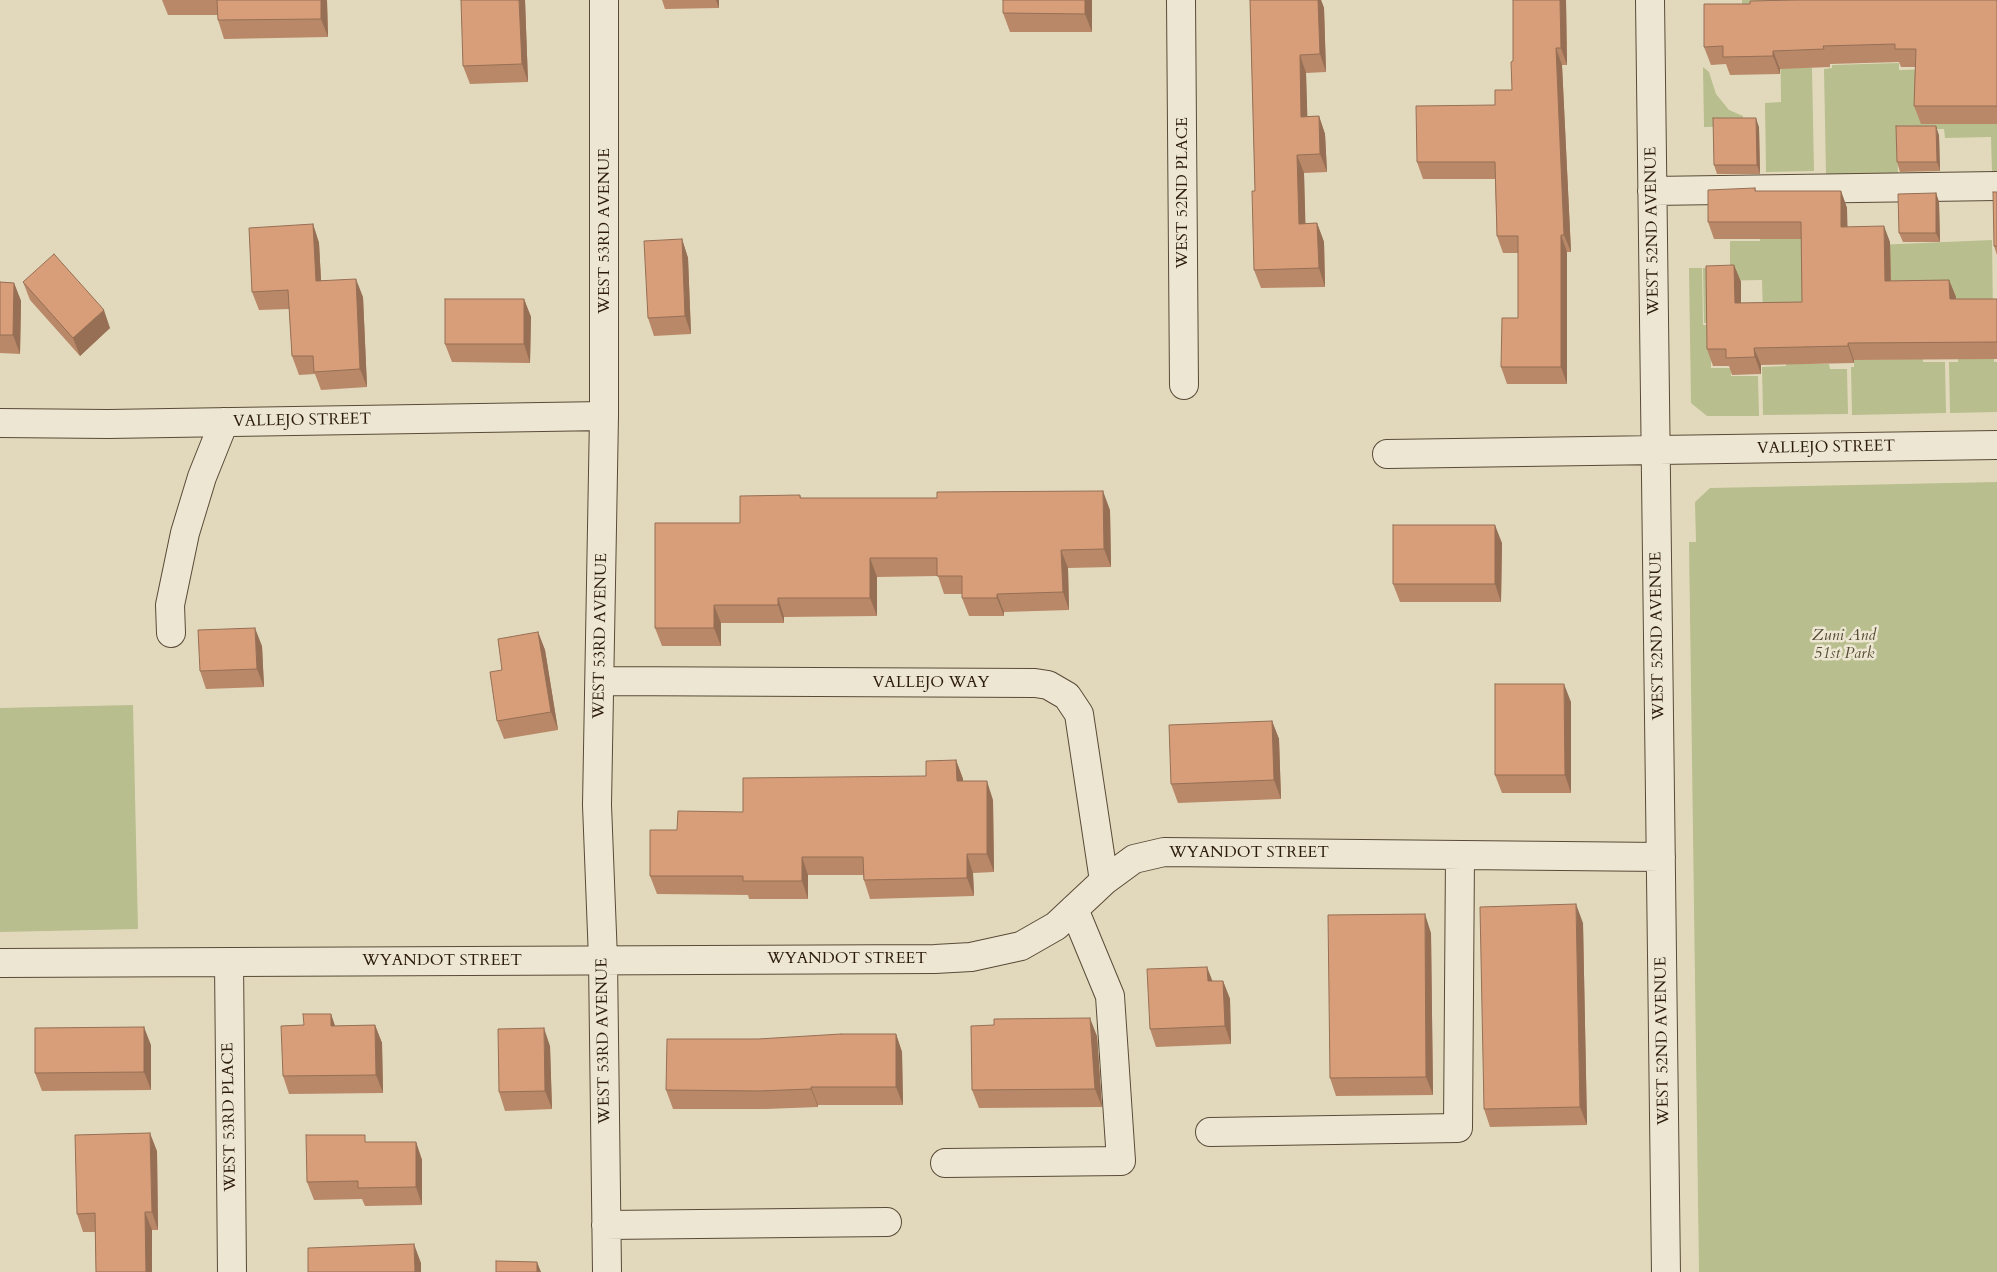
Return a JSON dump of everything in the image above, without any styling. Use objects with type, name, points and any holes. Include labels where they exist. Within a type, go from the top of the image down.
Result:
[{"type":"street","name":"WEST 53RD AVENUE","points":[[604,0],[604,416],[597,805],[603,960],[607,1272]]},
{"type":"street","name":"WEST 52ND PLACE","points":[[1181,0],[1184,385]]},
{"type":"street","name":"WEST 52ND AVENUE","points":[[1650,0],[1666,1272]]},
{"type":"street","points":[[1652,191],[1997,186]]},
{"type":"street","name":"VALLEJO STREET","points":[[0,423],[224,422],[604,416]]},
{"type":"street","points":[[171,633],[170,606],[185,533],[202,477],[224,422]]},
{"type":"street","name":"VALLEJO STREET","points":[[1387,454],[1997,445]]},
{"type":"street","name":"VALLEJO WAY","points":[[600,681],[1025,683],[1048,685],[1067,696],[1079,714],[1104,881]]},
{"type":"street","name":"WYANDOT STREET","points":[[0,963],[936,960],[971,957],[1021,946],[1056,926],[1104,881],[1134,859],[1164,852],[1661,857]]},
{"type":"street","points":[[1210,1132],[1458,1128],[1460,855]]},
{"type":"street","points":[[945,1163],[1121,1161],[1110,996],[1074,909]]},
{"type":"street","name":"WEST 53RD PLACE","points":[[229,962],[232,1272]]},
{"type":"street","points":[[606,1224],[887,1222]]},
{"type":"green space","points":[[1742,0],[1851,0],[1803,26],[1804,68],[1812,68],[1814,171],[1766,172],[1765,103],[1781,102],[1780,18],[1742,16]]},
{"type":"green space","points":[[1899,63],[1899,70],[1931,69],[1997,88],[1997,172],[1992,172],[1991,137],[1945,138],[1944,129],[1897,130],[1898,174],[1826,175],[1824,69],[1832,68],[1832,65]]},
{"type":"green space","points":[[1703,67],[1709,72],[1716,94],[1729,110],[1743,116],[1743,126],[1704,127]]},
{"type":"green space","points":[[1806,210],[1809,364],[1829,364],[1830,369],[1847,369],[1848,414],[1763,415],[1762,367],[1786,366],[1785,317],[1763,317],[1762,280],[1711,281],[1712,323],[1704,323],[1703,268],[1730,267],[1730,241],[1760,241],[1760,211]]},
{"type":"green space","points":[[1992,240],[1993,315],[1957,309],[1956,296],[1904,297],[1852,246]]},
{"type":"green space","points":[[1689,268],[1702,268],[1703,325],[1711,325],[1711,368],[1731,368],[1731,376],[1758,376],[1759,416],[1707,416],[1691,403]]},
{"type":"green space","points":[[1994,318],[1994,362],[1997,362],[1997,412],[1950,413],[1949,362],[1958,362],[1958,359]]},
{"type":"green space","points":[[1923,359],[1923,362],[1945,362],[1946,413],[1852,415],[1851,367],[1854,367],[1854,360]]},
{"type":"green space","name":"Zuni And 51st Park","points":[[1997,482],[1997,1272],[1699,1272],[1689,542],[1696,542],[1695,502],[1710,488]]},
{"type":"green space","points":[[133,705],[138,929],[0,932],[0,708]]},
{"type":"building","points":[[217,0],[321,0],[321,19],[218,20]]},
{"type":"building","points":[[461,0],[519,0],[522,64],[463,66]]},
{"type":"building","points":[[1003,0],[1085,0],[1085,14],[1003,13]]},
{"type":"building","points":[[1250,0],[1318,0],[1320,54],[1300,55],[1301,117],[1319,116],[1320,154],[1297,155],[1299,224],[1317,223],[1319,268],[1254,270],[1252,191],[1255,191]]},
{"type":"building","points":[[1513,0],[1560,0],[1561,48],[1556,48],[1564,235],[1561,235],[1561,367],[1501,367],[1502,318],[1518,318],[1518,236],[1497,236],[1495,162],[1417,162],[1416,106],[1495,105],[1495,90],[1512,90]]},
{"type":"building","points":[[1997,0],[1997,106],[1914,106],[1916,49],[1895,49],[1895,44],[1823,46],[1824,49],[1773,51],[1773,56],[1723,57],[1723,46],[1704,47],[1704,4],[1750,4],[1750,1]]},
{"type":"building","points":[[1713,118],[1756,118],[1757,165],[1714,165]]},
{"type":"building","points":[[1896,126],[1936,126],[1937,162],[1897,162]]},
{"type":"building","points":[[1755,188],[1755,191],[1841,191],[1841,227],[1884,226],[1885,281],[1949,280],[1950,299],[1997,299],[1997,342],[1848,343],[1848,346],[1754,348],[1755,357],[1726,358],[1726,349],[1707,349],[1706,266],[1734,265],[1735,303],[1802,302],[1801,222],[1708,222],[1708,190]]},
{"type":"building","points":[[1993,192],[1997,192],[1997,246],[1994,246]]},
{"type":"building","points":[[1936,193],[1936,233],[1899,233],[1898,194]]},
{"type":"building","points":[[313,224],[316,281],[356,279],[360,369],[314,372],[313,356],[292,356],[288,290],[252,292],[249,228]]},
{"type":"building","points":[[682,239],[685,316],[648,318],[644,241]]},
{"type":"building","points":[[54,254],[104,310],[73,338],[23,282]]},
{"type":"building","points":[[0,282],[14,283],[13,335],[0,335]]},
{"type":"building","points":[[445,299],[524,299],[524,344],[445,344]]},
{"type":"building","points":[[1103,491],[1104,549],[1061,550],[1063,592],[997,594],[997,598],[962,598],[962,576],[937,576],[937,558],[870,558],[870,598],[778,598],[778,605],[714,605],[714,628],[655,628],[655,523],[740,523],[740,496],[800,495],[800,498],[937,498],[937,492]]},
{"type":"building","points":[[1393,525],[1495,525],[1495,584],[1393,584]]},
{"type":"building","points":[[255,628],[257,669],[200,671],[198,630]]},
{"type":"building","points":[[538,632],[551,712],[497,721],[490,672],[502,670],[498,639]]},
{"type":"building","points":[[1495,684],[1564,684],[1565,775],[1495,775]]},
{"type":"building","points":[[1272,721],[1274,780],[1171,784],[1169,725]]},
{"type":"building","points":[[956,760],[957,781],[987,781],[987,854],[967,854],[967,878],[864,880],[863,857],[802,857],[802,881],[743,881],[743,876],[650,876],[650,830],[677,830],[678,811],[743,812],[743,778],[926,776],[926,761]]},
{"type":"building","points":[[1576,904],[1580,1107],[1484,1109],[1480,907]]},
{"type":"building","points":[[1425,914],[1426,1077],[1330,1078],[1328,915]]},
{"type":"building","points":[[1207,967],[1208,981],[1223,981],[1225,1026],[1150,1029],[1147,969]]},
{"type":"building","points":[[303,1014],[331,1014],[331,1026],[375,1025],[376,1075],[283,1076],[281,1026],[304,1025]]},
{"type":"building","points":[[1090,1018],[1095,1089],[972,1090],[971,1026],[994,1025],[994,1019]]},
{"type":"building","points":[[144,1027],[144,1072],[35,1073],[35,1028]]},
{"type":"building","points":[[544,1028],[545,1091],[499,1092],[498,1029]]},
{"type":"building","points":[[841,1034],[896,1034],[896,1087],[811,1087],[811,1089],[759,1091],[666,1090],[667,1039],[758,1039]]},
{"type":"building","points":[[150,1133],[152,1212],[145,1212],[146,1272],[96,1272],[95,1213],[77,1214],[75,1135]]},
{"type":"building","points":[[306,1135],[365,1135],[365,1142],[416,1142],[416,1187],[358,1188],[358,1181],[307,1182]]},
{"type":"building","points":[[414,1244],[415,1272],[308,1272],[308,1248]]},
{"type":"building","points":[[496,1261],[537,1262],[537,1272],[496,1272]]}]
